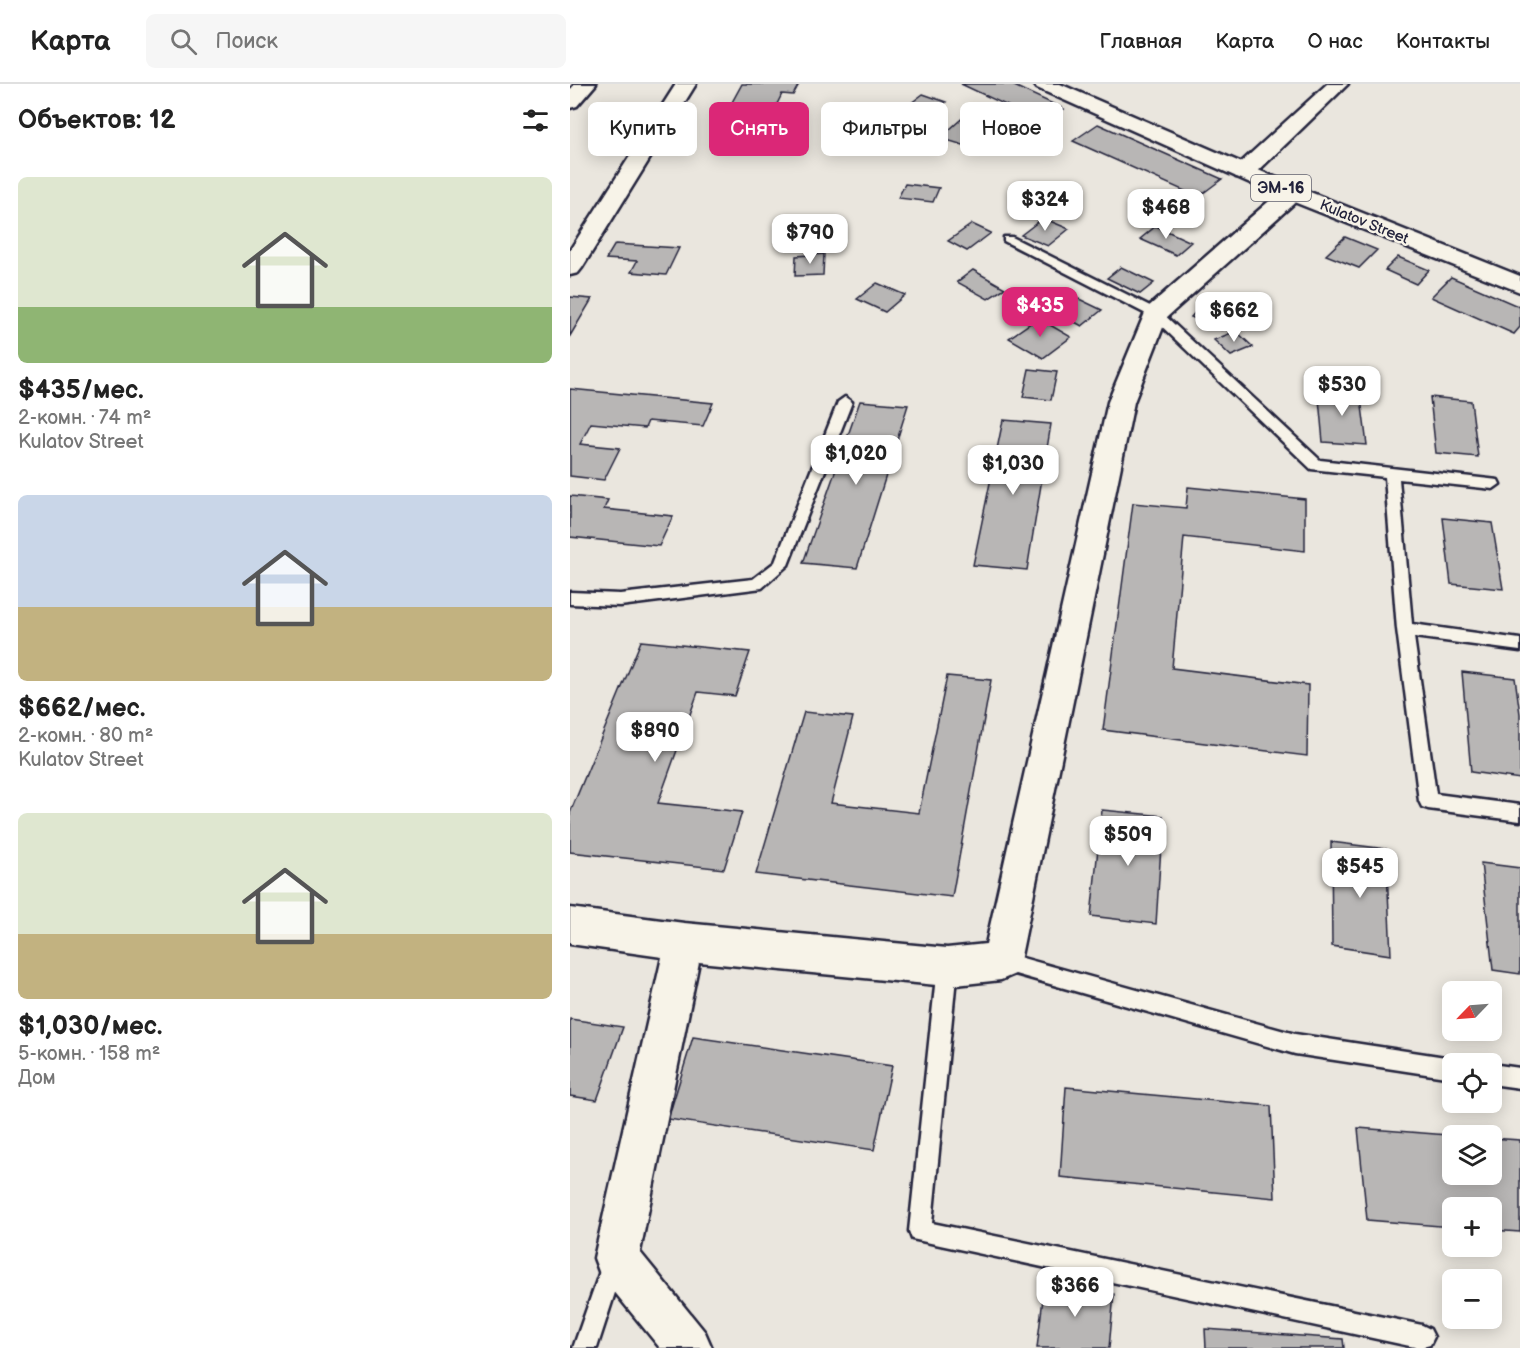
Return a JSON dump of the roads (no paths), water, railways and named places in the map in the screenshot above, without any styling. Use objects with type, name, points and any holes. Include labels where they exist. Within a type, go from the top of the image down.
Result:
[{"type":"main road","points":[[570,102],[586,84]]},
{"type":"main road","points":[[570,268],[686,84]]},
{"type":"main road","name":"Kulatov Street","points":[[1044,84],[1292,193],[1520,285]]},
{"type":"main road","points":[[1244,172],[1338,84]]},
{"type":"main road","points":[[570,926],[684,942],[947,967],[1001,961],[1120,402],[1156,314],[1292,193]]},
{"type":"main road","points":[[684,942],[616,1258],[689,1348]]},
{"type":"lane","points":[[1008,240],[1156,314],[1316,465],[1493,484]]},
{"type":"lane","points":[[570,598],[620,600],[757,584],[781,565],[845,402]]},
{"type":"lane","points":[[1392,473],[1406,629],[1428,801],[1520,813]]},
{"type":"lane","points":[[1406,629],[1520,645]]},
{"type":"lane","points":[[1001,961],[1295,1044],[1442,1066]]},
{"type":"lane","points":[[947,967],[920,1232],[1422,1337]]},
{"type":"lane","points":[[1502,1076],[1520,1078]]},
{"type":"lane","points":[[585,1348],[616,1258]]}]
